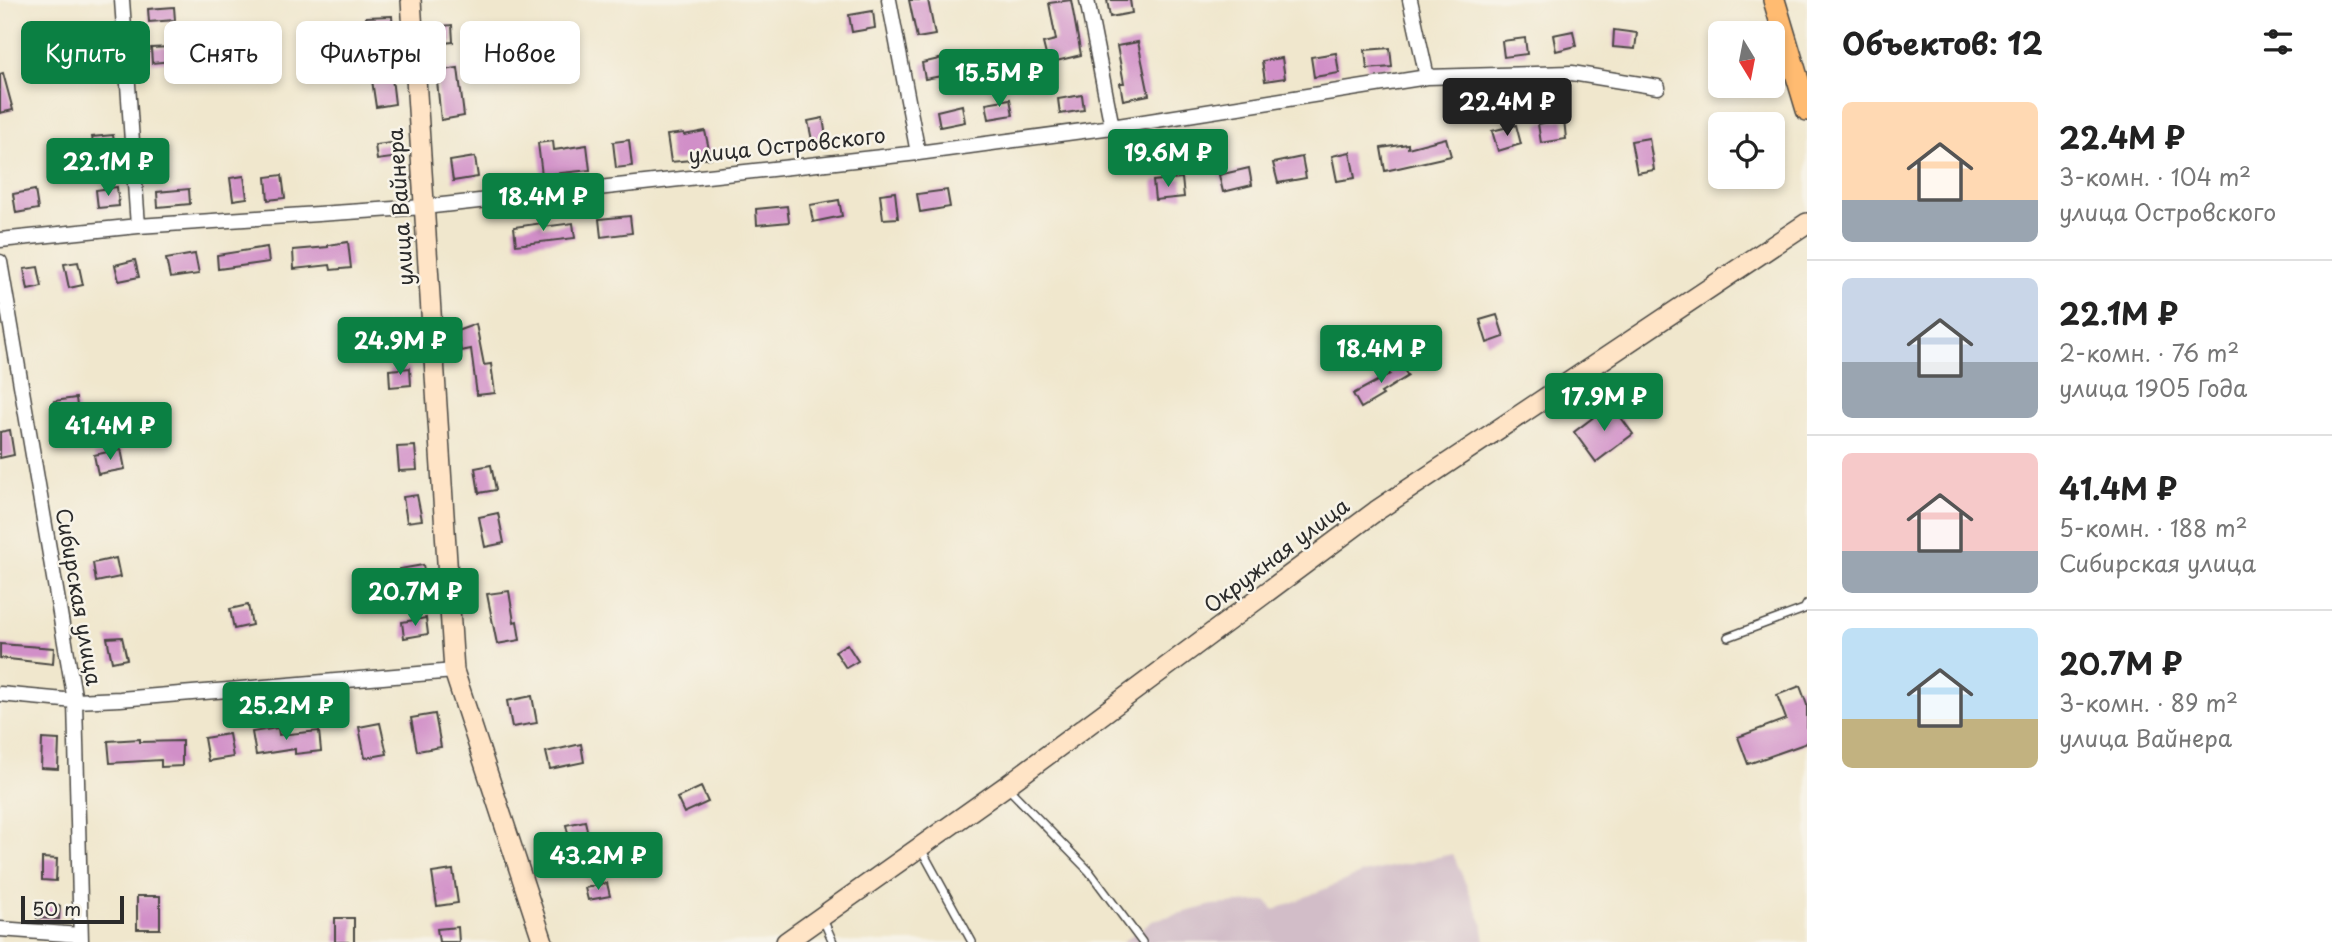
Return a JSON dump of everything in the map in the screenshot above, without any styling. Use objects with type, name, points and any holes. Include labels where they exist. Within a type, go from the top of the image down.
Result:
[{"type":"main road","points":[[1774,0],[1807,110]]},
{"type":"street","points":[[122,0],[138,226]]},
{"type":"street","name":"улица Вайнера","points":[[411,0],[454,671],[543,942]]},
{"type":"street","points":[[889,0],[918,153]]},
{"type":"street","points":[[1087,0],[1112,127]]},
{"type":"street","points":[[1409,0],[1427,77]]},
{"type":"street","name":"улица Островского","points":[[0,240],[138,226],[424,207],[918,153],[1112,127],[1427,77],[1572,74],[1658,87]]},
{"type":"street","name":"Окружная улица","points":[[786,942],[1006,786],[1376,511],[1807,223]]},
{"type":"street","name":"Сибирская улица","points":[[0,262],[75,701],[80,939]]},
{"type":"street","points":[[0,694],[75,701],[454,671]]},
{"type":"street","points":[[0,929],[80,939]]},
{"type":"lane","points":[[1728,637],[1804,609],[1807,604]]},
{"type":"lane","points":[[1006,786],[1088,871],[1142,942]]},
{"type":"lane","points":[[920,847],[972,942]]},
{"type":"lane","points":[[822,917],[833,942]]},
{"type":"shaded area","points":[[1453,854],[1482,922],[1485,942],[1122,942],[1154,920],[1213,905],[1267,901],[1274,910],[1363,873]]},
{"type":"building","points":[[909,0],[928,0],[935,35],[917,38]]},
{"type":"building","points":[[1071,0],[1081,55],[1048,63],[1043,43],[1056,40],[1049,3]]},
{"type":"building","points":[[1107,0],[1130,0],[1132,13],[1110,17]]},
{"type":"building","points":[[174,7],[175,20],[150,22],[148,9]]},
{"type":"building","points":[[873,11],[875,28],[852,32],[849,15]]},
{"type":"building","points":[[392,16],[392,21],[366,21],[366,17]]},
{"type":"building","points":[[452,25],[453,42],[446,43],[446,26]]},
{"type":"building","points":[[1614,30],[1637,33],[1635,49],[1613,47]]},
{"type":"building","points":[[1573,31],[1576,46],[1556,51],[1553,35]]},
{"type":"building","points":[[1525,38],[1527,54],[1504,57],[1502,41]]},
{"type":"building","points":[[1138,42],[1149,95],[1123,100],[1120,83],[1124,83],[1117,46]]},
{"type":"building","points":[[164,47],[164,62],[152,63],[151,48]]},
{"type":"building","points":[[1390,48],[1392,67],[1367,69],[1365,50]]},
{"type":"building","points":[[1336,53],[1339,73],[1314,77],[1311,57]]},
{"type":"building","points":[[943,58],[947,75],[925,79],[922,63]]},
{"type":"building","points":[[1282,58],[1285,78],[1265,81],[1262,61]]},
{"type":"building","points":[[458,68],[464,116],[441,120],[437,84],[446,84],[446,70]]},
{"type":"building","points":[[3,73],[13,110],[0,113],[0,74]]},
{"type":"building","points":[[373,84],[393,84],[395,104],[376,107]]},
{"type":"building","points":[[1082,95],[1084,110],[1060,114],[1058,99]]},
{"type":"building","points":[[1010,99],[1013,115],[989,119],[986,103]]},
{"type":"building","points":[[962,105],[965,122],[940,127],[937,111]]},
{"type":"building","points":[[823,118],[827,143],[813,145],[808,121]]},
{"type":"building","points":[[1564,119],[1566,139],[1541,143],[1538,124]]},
{"type":"building","points":[[1516,125],[1521,144],[1498,151],[1492,131]]},
{"type":"building","points":[[705,131],[711,158],[671,162],[667,135]]},
{"type":"building","points":[[113,135],[116,154],[95,156],[92,137]]},
{"type":"building","points":[[1446,138],[1451,156],[1385,171],[1381,148],[1408,144],[1408,148]]},
{"type":"building","points":[[1649,138],[1654,170],[1637,173],[1631,141]]},
{"type":"building","points":[[629,140],[632,166],[616,168],[613,142]]},
{"type":"building","points":[[553,141],[554,150],[587,145],[590,170],[542,175],[538,143]]},
{"type":"building","points":[[398,142],[400,157],[377,160],[375,145]]},
{"type":"building","points":[[1350,152],[1355,178],[1337,181],[1332,156]]},
{"type":"building","points":[[475,157],[478,177],[453,181],[450,161]]},
{"type":"building","points":[[1302,157],[1306,178],[1278,183],[1273,163]]},
{"type":"building","points":[[1249,168],[1252,185],[1223,192],[1219,175]]},
{"type":"building","points":[[282,175],[285,198],[268,200],[266,177]]},
{"type":"building","points":[[244,176],[247,198],[233,200],[230,178]]},
{"type":"building","points":[[1182,178],[1184,197],[1155,200],[1153,181]]},
{"type":"building","points":[[117,187],[119,206],[98,208],[96,190]]},
{"type":"building","points":[[189,189],[190,204],[158,207],[157,192]]},
{"type":"building","points":[[35,190],[38,209],[16,213],[13,194]]},
{"type":"building","points":[[947,190],[950,207],[920,212],[917,194]]},
{"type":"building","points":[[895,192],[898,218],[883,219],[880,194]]},
{"type":"building","points":[[839,200],[842,216],[813,222],[810,205]]},
{"type":"building","points":[[787,206],[789,222],[757,225],[756,209]]},
{"type":"building","points":[[630,216],[632,233],[601,237],[599,219]]},
{"type":"building","points":[[542,223],[543,227],[573,223],[575,238],[516,245],[514,227]]},
{"type":"building","points":[[348,242],[351,268],[331,270],[330,265],[294,269],[293,250]]},
{"type":"building","points":[[267,247],[269,262],[218,269],[217,255]]},
{"type":"building","points":[[195,254],[199,274],[170,278],[166,259]]},
{"type":"building","points":[[135,260],[139,277],[119,281],[115,265]]},
{"type":"building","points":[[78,262],[83,285],[69,288],[64,264]]},
{"type":"building","points":[[38,267],[42,287],[28,290],[24,269]]},
{"type":"building","points":[[1497,315],[1504,337],[1487,343],[1480,320]]},
{"type":"building","points":[[476,324],[484,365],[491,364],[495,393],[477,395],[471,349],[461,351],[457,331]]},
{"type":"building","points":[[1398,361],[1408,376],[1361,408],[1353,394],[1390,374],[1387,368]]},
{"type":"building","points":[[410,368],[411,385],[390,387],[389,370]]},
{"type":"building","points":[[76,398],[78,414],[57,417],[54,401]]},
{"type":"building","points":[[1611,404],[1633,434],[1596,462],[1574,432]]},
{"type":"building","points":[[10,430],[14,455],[0,458],[0,432]]},
{"type":"building","points":[[415,446],[417,470],[399,471],[397,447]]},
{"type":"building","points":[[121,449],[125,469],[98,474],[94,455]]},
{"type":"building","points":[[491,465],[496,490],[479,493],[475,468]]},
{"type":"building","points":[[417,495],[422,520],[407,522],[403,497]]},
{"type":"building","points":[[498,513],[504,543],[485,547],[479,517]]},
{"type":"building","points":[[116,558],[120,577],[96,582],[93,563]]},
{"type":"building","points":[[423,565],[426,582],[403,586],[400,569]]},
{"type":"building","points":[[509,591],[520,640],[497,644],[487,594]]},
{"type":"building","points":[[248,605],[252,625],[234,629],[230,609]]},
{"type":"building","points":[[426,618],[428,634],[404,638],[402,622]]},
{"type":"building","points":[[122,637],[127,659],[112,662],[107,638]]},
{"type":"building","points":[[0,644],[54,648],[53,664],[0,658]]},
{"type":"building","points":[[847,644],[858,661],[846,668],[835,651]]},
{"type":"building","points":[[1800,686],[1807,705],[1807,743],[1748,764],[1738,737],[1786,719],[1777,695]]},
{"type":"building","points":[[532,696],[537,723],[512,727],[507,701]]},
{"type":"building","points":[[435,714],[441,747],[417,751],[411,718]]},
{"type":"building","points":[[380,723],[387,754],[365,758],[359,727]]},
{"type":"building","points":[[278,728],[279,735],[319,731],[321,751],[295,754],[295,749],[256,755],[252,732]]},
{"type":"building","points":[[229,734],[233,757],[208,761],[204,738]]},
{"type":"building","points":[[42,739],[59,740],[58,769],[41,768]]},
{"type":"building","points":[[140,739],[140,742],[182,741],[182,766],[161,767],[161,760],[110,763],[108,741]]},
{"type":"building","points":[[581,744],[584,762],[550,769],[546,752]]},
{"type":"building","points":[[701,787],[708,802],[684,813],[677,798]]},
{"type":"building","points":[[585,821],[588,834],[569,838],[566,825]]},
{"type":"building","points":[[42,858],[57,859],[56,881],[42,880]]},
{"type":"building","points":[[453,870],[458,903],[437,906],[432,873]]},
{"type":"building","points":[[607,883],[610,896],[588,900],[585,888]]},
{"type":"building","points":[[137,896],[160,896],[160,929],[137,929]]},
{"type":"building","points":[[38,905],[60,906],[59,919],[37,918]]},
{"type":"building","points":[[335,918],[354,918],[354,942],[335,942]]},
{"type":"building","points":[[458,927],[459,942],[439,942],[437,929]]}]
